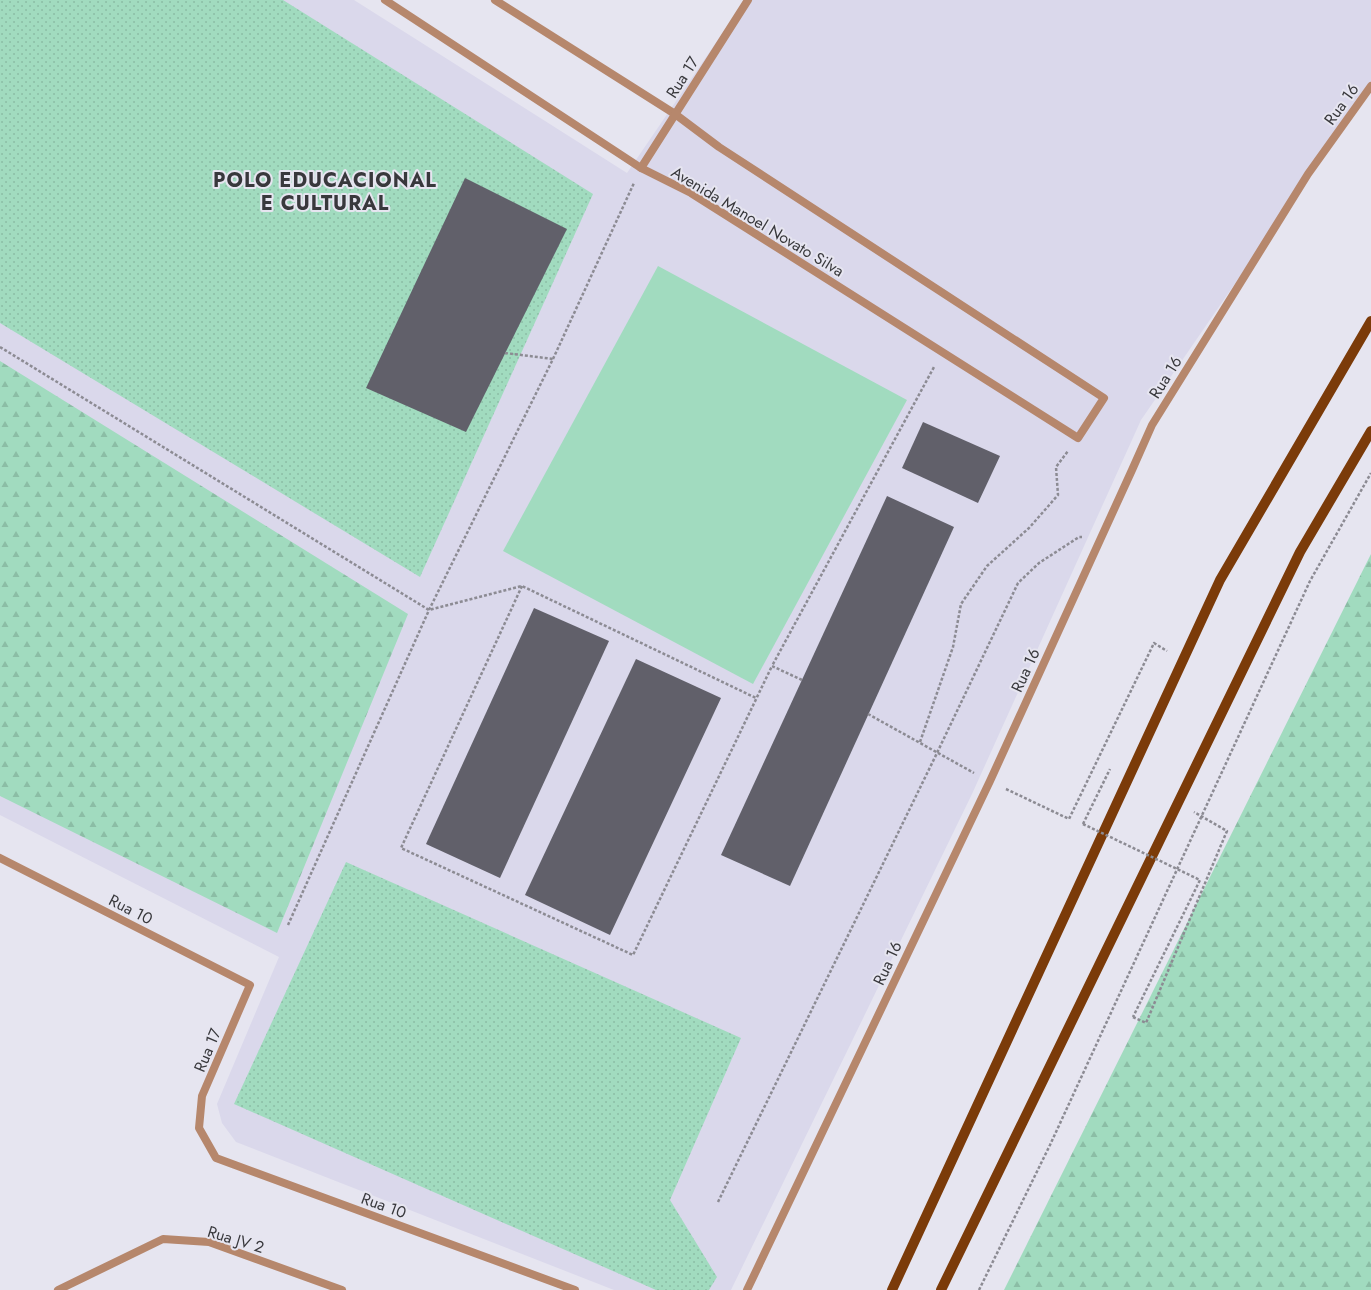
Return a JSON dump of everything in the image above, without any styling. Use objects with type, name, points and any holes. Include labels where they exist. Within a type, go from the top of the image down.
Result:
[{"type":"main road","points":[[892,1290],[1220,580],[1371,321]]},
{"type":"main road","points":[[941,1290],[1300,552],[1371,431]]},
{"type":"street","name":"Avenida Manoel Novato Silva","points":[[385,0],[640,168],[691,193],[1078,438]]},
{"type":"street","points":[[495,0],[675,114],[726,151],[1104,398],[1078,438]]},
{"type":"street","name":"Rua 17","points":[[640,168],[748,0]]},
{"type":"street","name":"Rua 16","points":[[747,1290],[990,781],[1152,425],[1308,174],[1371,86]]},
{"type":"street","name":"Rua 10","points":[[0,858],[250,985]]},
{"type":"street","name":"Rua 17","points":[[199,1128],[202,1096],[250,985]]},
{"type":"street","name":"Rua 10","points":[[199,1128],[216,1158],[575,1290]]},
{"type":"street","name":"Rua JV 2","points":[[58,1290],[163,1239],[209,1242],[342,1290]]},
{"type":"path","points":[[288,925],[429,610],[553,359],[640,168]]},
{"type":"path","points":[[0,347],[429,610],[522,586],[756,698]]},
{"type":"path","points":[[522,586],[401,848],[633,955],[772,666],[943,352]]},
{"type":"path","points":[[506,353],[553,359]]},
{"type":"path","points":[[920,742],[953,647],[961,604],[987,566],[1029,528],[1058,495],[1056,468],[1078,438]]},
{"type":"path","points":[[979,1290],[1050,1145],[1310,582],[1371,473]]},
{"type":"path","points":[[718,1202],[937,753],[1018,583],[1039,563],[1079,537],[1104,533]]},
{"type":"path","points":[[868,714],[990,781],[1069,819],[1154,643],[1168,650]]},
{"type":"path","points":[[772,666],[802,680]]},
{"type":"path","points":[[1083,824],[1200,880],[1133,1017],[1146,1023],[1227,831],[1210,821]]},
{"type":"shaded area","points":[[0,0],[354,0],[627,173],[745,0],[1371,0],[1371,86],[1141,420],[972,794],[731,1290],[614,1290],[236,1142],[222,1123],[217,1104],[279,957],[0,815]]},
{"type":"green space","points":[[0,0],[283,0],[593,194],[420,577],[0,323]]},
{"type":"green space","points":[[658,266],[907,400],[753,684],[503,551]]},
{"type":"green space","points":[[0,361],[408,614],[277,933],[0,796]]},
{"type":"green space","points":[[1371,554],[1371,1290],[1004,1290]]},
{"type":"green space","points":[[346,862],[741,1038],[670,1200],[717,1277],[709,1290],[656,1290],[234,1104]]},
{"type":"building","points":[[465,178],[567,229],[466,432],[366,388]]},
{"type":"building","points":[[923,422],[1000,456],[978,503],[902,468]]},
{"type":"building","points":[[887,496],[954,527],[790,886],[721,855]]},
{"type":"building","points":[[534,608],[609,641],[500,878],[426,844]]},
{"type":"building","points":[[636,659],[721,698],[610,935],[525,895]]},
{"type":"district","name":"POLO EDUCACIONAL E CULTURAL","points":[[325,192]]}]
